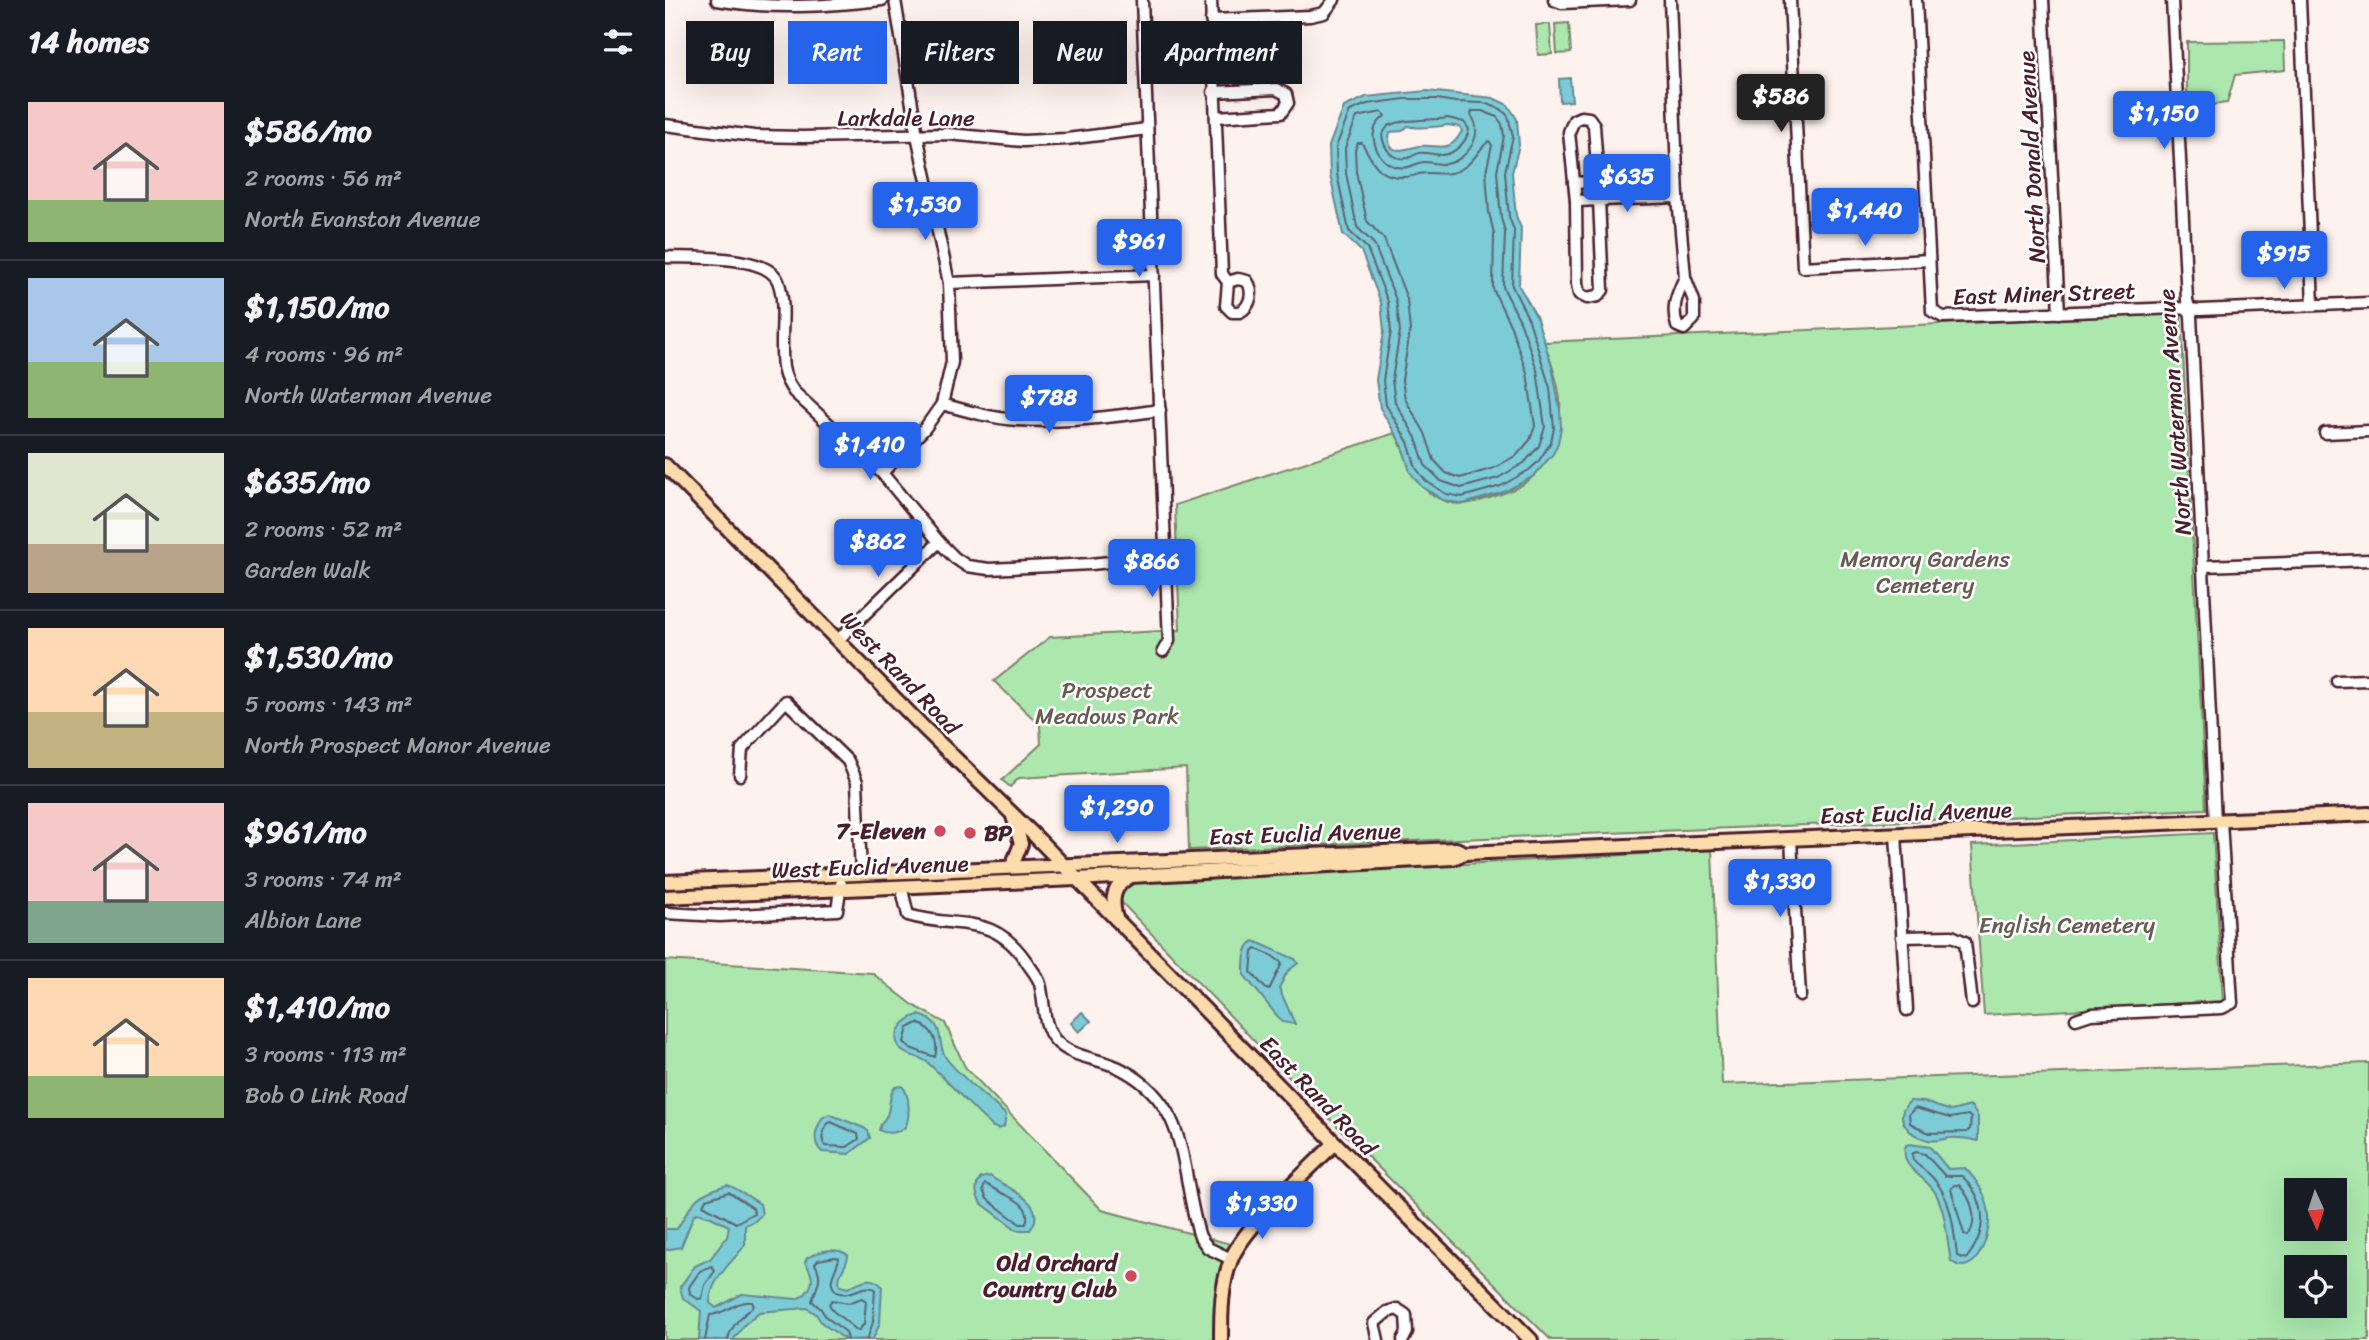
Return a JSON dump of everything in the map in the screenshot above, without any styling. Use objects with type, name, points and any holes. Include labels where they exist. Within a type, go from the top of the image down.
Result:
[{"type":"main road","name":"West Rand Road","points":[[665,465],[1077,880]]},
{"type":"main road","name":"East Euclid Avenue","points":[[1077,880],[1453,858],[1465,853],[2369,814]]},
{"type":"main road","points":[[1013,816],[1021,844],[1013,866]]},
{"type":"main road","name":"East Euclid Avenue","points":[[1062,864],[1456,849],[1465,853]]},
{"type":"main road","name":"West Euclid Avenue","points":[[665,882],[1062,864]]},
{"type":"main road","points":[[1116,919],[1113,895],[1121,881],[1132,876]]},
{"type":"main road","name":"West Euclid Avenue","points":[[665,897],[1077,880]]},
{"type":"main road","name":"East Rand Road","points":[[1077,880],[1531,1340]]},
{"type":"main road","points":[[1221,1340],[1220,1309],[1231,1259],[1248,1232],[1335,1143]]},
{"type":"street","points":[[717,0],[801,8],[882,0]]},
{"type":"street","points":[[882,473],[925,428],[942,404],[952,362],[949,283],[917,135],[895,0]]},
{"type":"street","points":[[1142,0],[1169,641],[1163,651]]},
{"type":"street","points":[[1211,0],[1222,274],[1227,282]]},
{"type":"street","points":[[1211,20],[1310,16],[1324,13],[1333,0]]},
{"type":"street","points":[[1554,0],[1562,3],[1630,0]]},
{"type":"street","points":[[1670,0],[1678,197],[1685,277]]},
{"type":"street","name":"East Miner Street","points":[[1790,0],[1803,267],[1929,260],[1932,311],[1943,317],[2369,303]]},
{"type":"street","points":[[1916,0],[1929,260]]},
{"type":"street","name":"North Donald Avenue","points":[[2043,0],[2059,313]]},
{"type":"street","name":"North Waterman Avenue","points":[[2076,1019],[2091,1014],[2222,1008],[2232,1003],[2218,821],[2172,0]]},
{"type":"street","points":[[2300,0],[2312,306]]},
{"type":"street","points":[[1213,92],[1276,89],[1286,94],[1288,103],[1282,113],[1216,117]]},
{"type":"street","points":[[1598,181],[1594,125],[1589,118],[1581,117],[1574,120],[1569,132],[1576,201],[1577,284],[1579,294],[1587,298],[1598,296],[1603,290],[1599,200]]},
{"type":"street","name":"Larkdale Lane","points":[[665,125],[754,136],[948,134],[1023,141],[1067,139],[1147,129]]},
{"type":"street","points":[[1574,183],[1677,177]]},
{"type":"street","points":[[1576,201],[1678,197]]},
{"type":"street","points":[[665,257],[737,261],[771,270],[782,295],[784,379],[794,392],[882,473],[939,542],[967,566],[989,569],[1091,564],[1166,556]]},
{"type":"street","points":[[949,283],[1154,275]]},
{"type":"street","points":[[942,404],[983,415],[1018,420],[1120,416],[1160,410]]},
{"type":"street","points":[[2325,433],[2369,431]]},
{"type":"street","points":[[839,639],[939,542]]},
{"type":"street","points":[[2204,566],[2369,560]]},
{"type":"street","points":[[2337,681],[2369,680]]},
{"type":"street","points":[[740,775],[742,749],[786,701],[848,761],[856,782],[861,873]]},
{"type":"street","points":[[1896,835],[1907,1010]]},
{"type":"street","points":[[1791,840],[1801,996]]},
{"type":"street","points":[[665,914],[720,916],[837,910],[841,889],[840,874]]},
{"type":"street","points":[[901,886],[908,915],[926,920],[980,924],[1002,935],[1018,949],[1039,981],[1045,1018],[1056,1040],[1072,1052],[1121,1068],[1135,1076],[1156,1096],[1179,1135],[1200,1237],[1208,1248],[1231,1259]]},
{"type":"street","points":[[1902,937],[1952,936],[1965,942],[1972,1003]]},
{"type":"street","points":[[1378,1340],[1374,1323],[1387,1312],[1397,1309],[1406,1315],[1407,1332],[1403,1340]]},
{"type":"green space","points":[[1569,23],[1571,53],[1557,54],[1555,24]]},
{"type":"green space","points":[[1550,24],[1552,54],[1538,55],[1536,25]]},
{"type":"green space","points":[[2284,41],[2285,70],[2235,75],[2227,103],[2187,108],[2187,42]]},
{"type":"green space","name":"Memory Gardens Cemetery","points":[[2181,313],[2206,809],[1189,850],[1186,768],[1019,778],[1010,787],[1002,780],[1041,744],[1040,725],[994,681],[1050,637],[1180,630],[1175,505],[1395,433],[1419,483],[1440,499],[1452,503],[1467,503],[1488,499],[1510,490],[1534,475],[1560,410],[1557,385],[1544,342]]},
{"type":"green space","name":"English Cemetery","points":[[2213,833],[2223,1001],[1984,1015],[1972,845]]},
{"type":"green space","points":[[1712,850],[1722,1084],[2369,1063],[2369,1340],[1551,1340],[1307,1096],[1121,902],[1122,890],[1128,883]]},
{"type":"green space","name":"Old Orchard Country Club","points":[[665,960],[872,973],[913,1005],[945,1023],[965,1067],[1102,1210],[1234,1245],[1216,1294],[1215,1340],[665,1340]]},
{"type":"water","points":[[1570,78],[1572,101],[1560,102],[1559,79]]},
{"type":"water","points":[[1427,91],[1493,98],[1508,105],[1517,119],[1519,145],[1512,173],[1516,216],[1521,228],[1519,286],[1536,316],[1552,366],[1561,428],[1553,454],[1534,476],[1504,492],[1463,504],[1443,500],[1422,487],[1410,472],[1402,445],[1380,408],[1376,380],[1384,331],[1381,303],[1361,251],[1343,234],[1330,175],[1329,146],[1344,107],[1366,97]],"holes":[[[1408,126],[1460,127],[1462,131],[1448,146],[1419,146],[1403,150],[1390,146],[1390,132],[1402,131]]]},
{"type":"water","points":[[1254,941],[1295,959],[1298,963],[1287,972],[1279,988],[1295,1024],[1282,1022],[1244,975],[1246,951]]},
{"type":"water","points":[[1082,1012],[1091,1021],[1079,1032],[1071,1023]]},
{"type":"water","points":[[919,1015],[934,1023],[943,1052],[951,1064],[1006,1115],[1004,1127],[993,1127],[927,1062],[905,1053],[899,1047],[897,1036],[901,1026]]},
{"type":"water","points":[[902,1086],[909,1105],[906,1126],[897,1132],[882,1132],[879,1130],[887,1115],[891,1093],[895,1087]]},
{"type":"water","points":[[1910,1101],[1924,1102],[1951,1111],[1971,1106],[1978,1117],[1978,1141],[1950,1138],[1931,1141],[1914,1134],[1905,1125],[1902,1114]]},
{"type":"water","points":[[829,1114],[864,1128],[870,1138],[849,1154],[822,1152],[816,1135],[822,1118]]},
{"type":"water","points":[[1906,1145],[1930,1147],[1948,1169],[1965,1168],[1984,1195],[1989,1215],[1987,1233],[1980,1253],[1967,1265],[1960,1266],[1951,1261],[1940,1202],[1932,1188],[1906,1160]]},
{"type":"water","points":[[990,1176],[1031,1204],[1035,1220],[1030,1230],[1017,1230],[981,1203],[977,1184],[981,1178]]},
{"type":"water","points":[[727,1185],[760,1204],[762,1214],[745,1225],[745,1245],[718,1279],[710,1303],[716,1308],[742,1294],[796,1299],[807,1292],[811,1283],[811,1275],[805,1262],[807,1258],[816,1253],[833,1250],[843,1252],[848,1255],[840,1277],[840,1286],[848,1288],[874,1280],[882,1286],[880,1323],[873,1339],[846,1340],[807,1308],[759,1312],[733,1340],[699,1340],[701,1311],[683,1298],[680,1287],[695,1266],[710,1259],[727,1237],[729,1226],[697,1213],[681,1247],[665,1250],[665,1229],[677,1229],[696,1200],[707,1192]]},
{"type":"place","name":"7-Eleven","points":[[940,831]]},
{"type":"place","name":"BP","points":[[970,833]]},
{"type":"place","name":"Old Orchard Country Club","points":[[1131,1276]]},
{"type":"park label","name":"Prospect Meadows Park","points":[[1107,703]]}]
